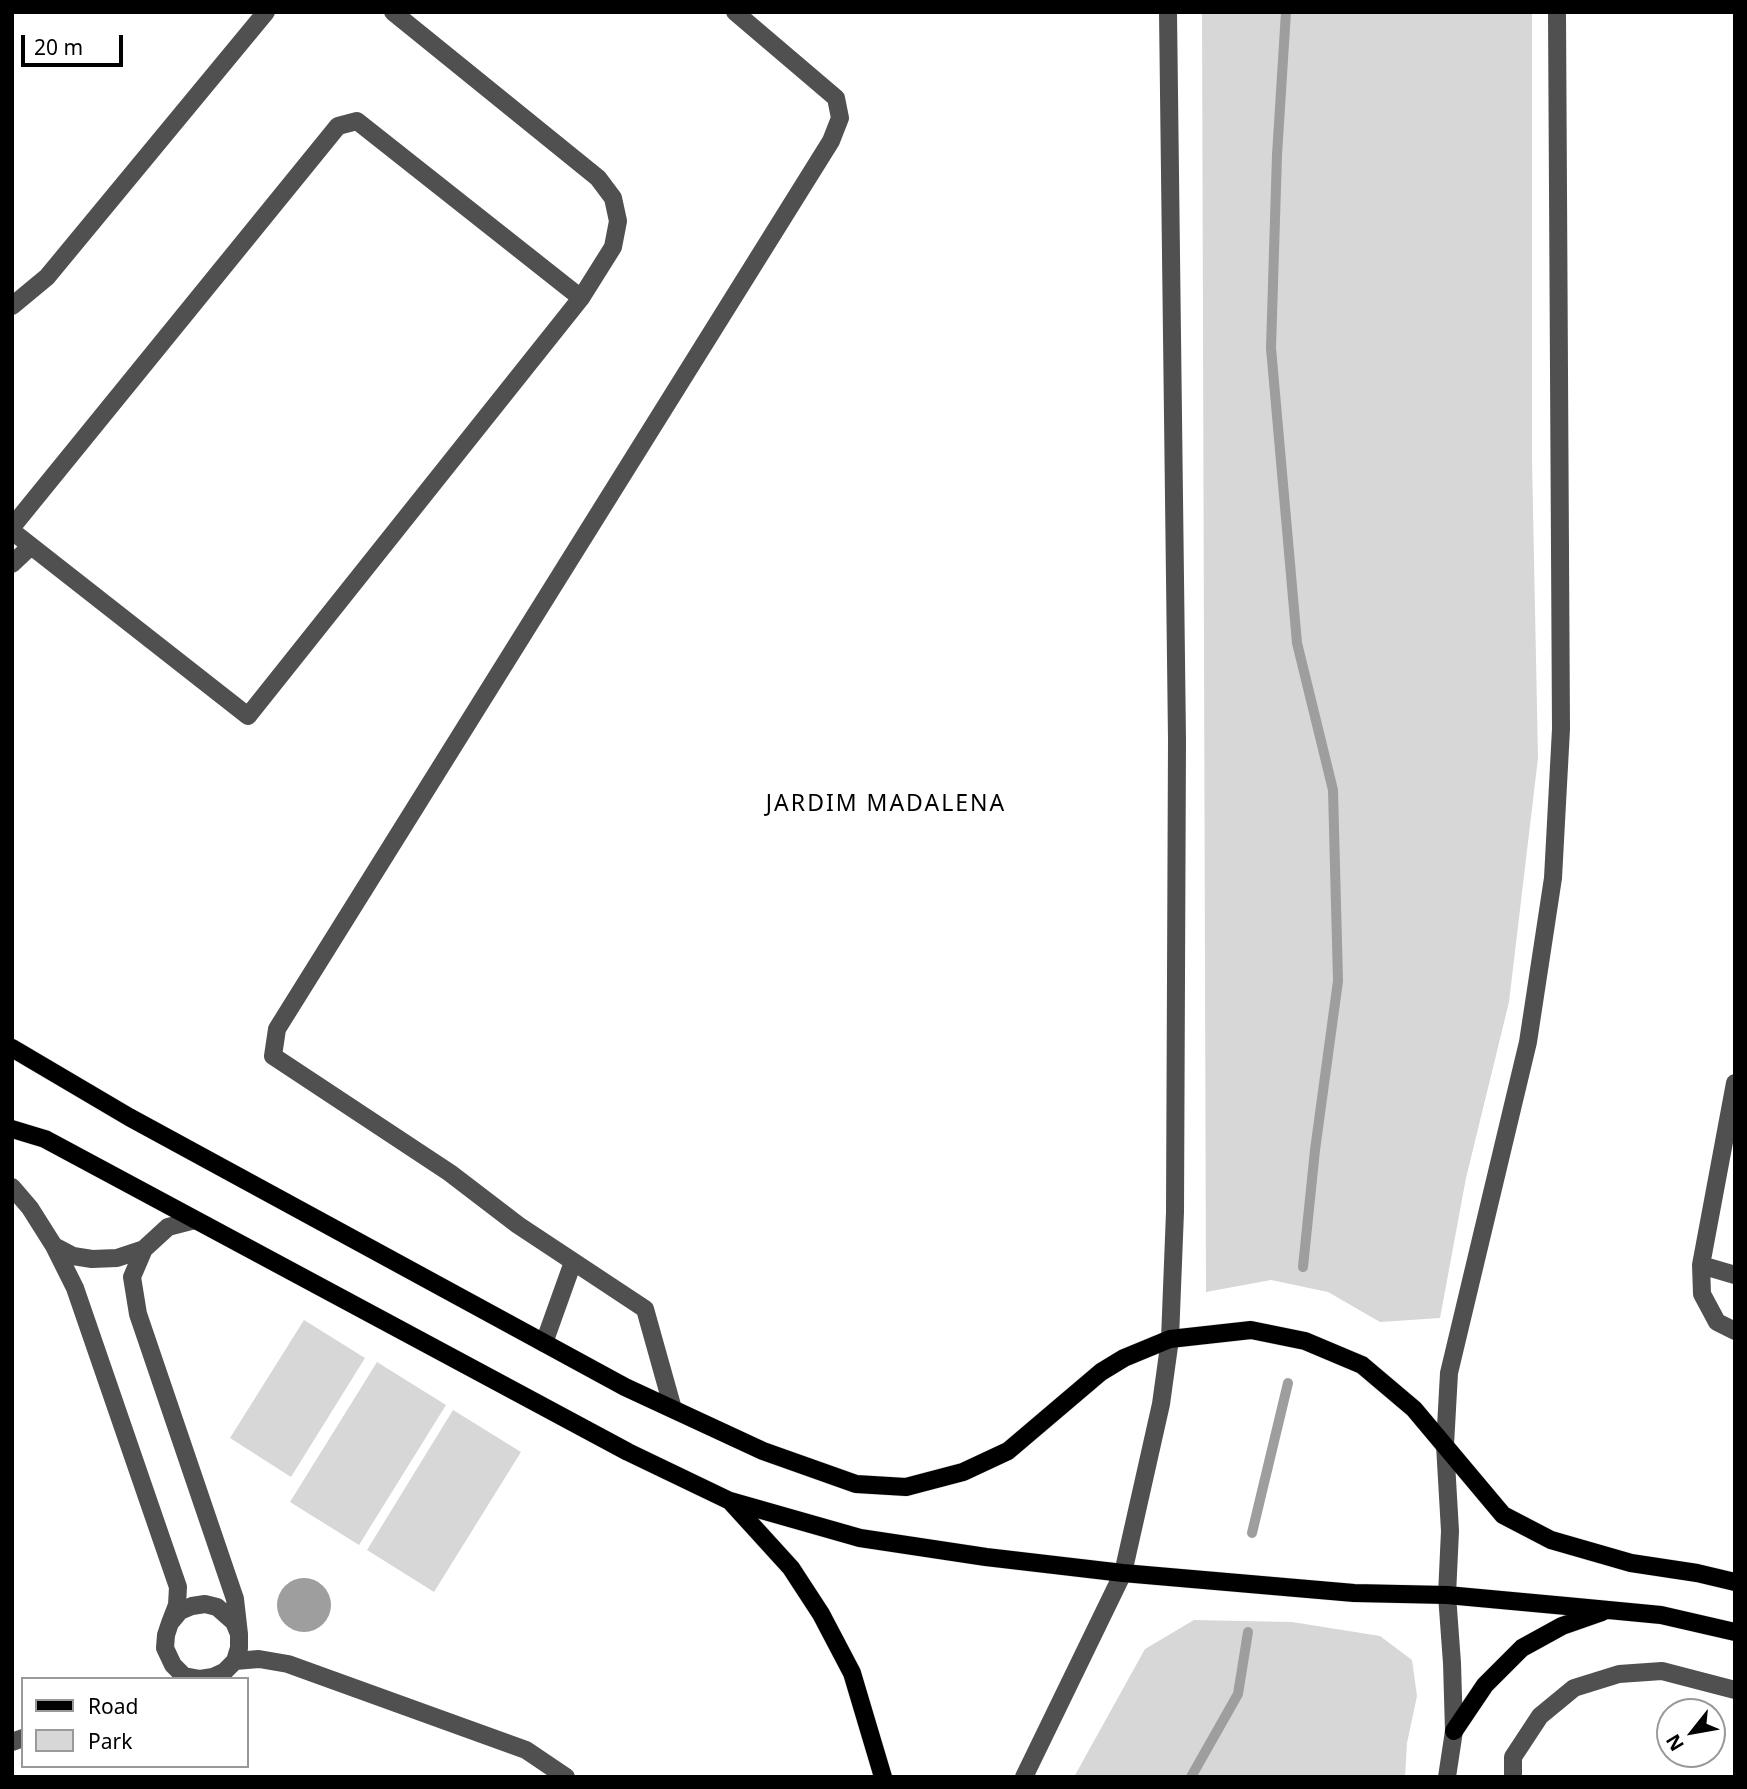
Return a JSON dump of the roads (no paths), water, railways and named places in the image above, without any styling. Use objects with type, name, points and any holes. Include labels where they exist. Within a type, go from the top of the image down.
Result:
[{"type":"main road","points":[[12,1048],[129,1117],[625,1387],[763,1451],[856,1484],[906,1487],[963,1472],[1008,1451],[1101,1372],[1124,1358],[1170,1339],[1251,1330],[1305,1341],[1362,1365],[1414,1409],[1503,1515],[1550,1540],[1631,1563],[1735,1582]]},
{"type":"main road","points":[[12,1129],[45,1139],[628,1452],[730,1501],[860,1538],[986,1557],[1124,1573],[1354,1593],[1447,1595],[1661,1615],[1735,1632]]},
{"type":"main road","points":[[730,1501],[791,1568],[821,1615],[852,1673],[883,1777]]},
{"type":"main road","points":[[1454,1731],[1485,1685],[1522,1648],[1562,1626],[1607,1610]]},
{"type":"street","points":[[12,306],[47,277],[267,12]]},
{"type":"street","points":[[393,12],[598,178],[613,198],[618,221],[613,247],[582,298],[248,716],[31,547],[12,529],[338,126],[357,121],[582,298]]},
{"type":"street","points":[[673,1409],[645,1309],[518,1225],[450,1173],[273,1056],[278,1028],[831,141],[840,118],[836,98],[735,12]]},
{"type":"street","points":[[1024,1777],[1124,1573],[1161,1405],[1170,1339],[1175,1212],[1177,740],[1168,12]]},
{"type":"street","points":[[1447,1777],[1454,1731],[1447,1595],[1450,1531],[1445,1445],[1449,1373],[1528,1042],[1553,878],[1561,729],[1557,12]]},
{"type":"street","points":[[12,564],[31,547]]},
{"type":"street","points":[[1735,1083],[1701,1265],[1702,1294],[1717,1322],[1735,1331]]},
{"type":"street","points":[[12,1187],[30,1208],[54,1246],[75,1288],[178,1587],[177,1605],[166,1635],[166,1647],[180,1677]]},
{"type":"street","points":[[54,1246],[73,1256],[92,1259],[117,1258],[144,1249],[168,1227],[195,1220]]},
{"type":"street","points":[[144,1249],[132,1277],[138,1314],[235,1599],[239,1647],[235,1661],[224,1672],[213,1677]]},
{"type":"street","points":[[544,1343],[573,1262]]},
{"type":"street","points":[[1701,1265],[1735,1275]]},
{"type":"street","points":[[170,1623],[180,1611],[205,1604],[217,1607],[228,1615],[239,1634]]},
{"type":"street","points":[[235,1661],[259,1659],[288,1664],[526,1750],[566,1777]]},
{"type":"street","points":[[1513,1777],[1513,1757],[1540,1716],[1574,1688],[1619,1674],[1662,1671],[1735,1690]]},
{"type":"waterway","points":[[1286,12],[1277,155],[1271,348],[1297,643],[1333,790],[1338,981],[1315,1150],[1303,1267]]},
{"type":"waterway","points":[[1252,1533],[1288,1383]]},
{"type":"waterway","points":[[1191,1777],[1238,1694],[1248,1632]]},
{"type":"district","name":"JARDIM MADALENA","points":[[886,804]]}]
